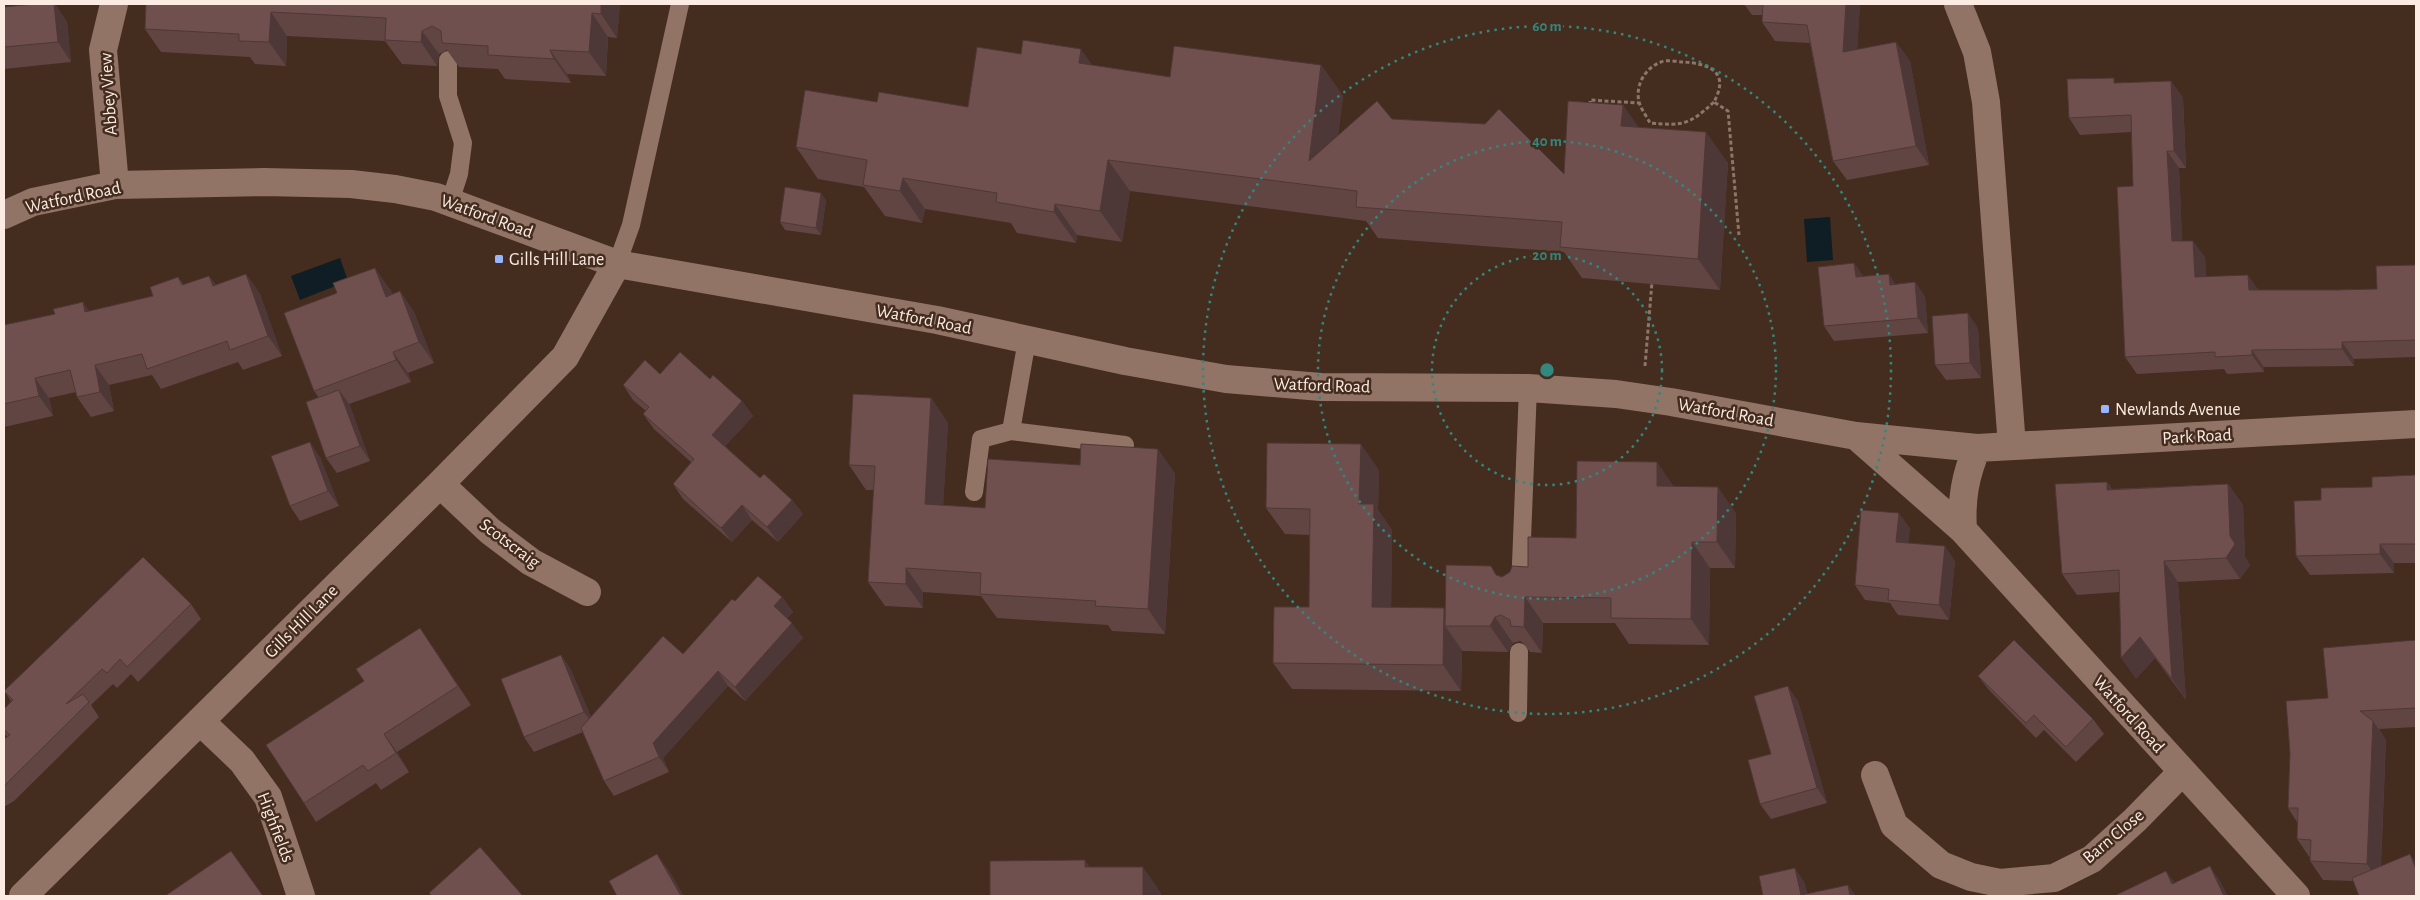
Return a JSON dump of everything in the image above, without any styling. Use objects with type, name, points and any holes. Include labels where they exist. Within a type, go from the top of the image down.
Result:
[{"type":"street","name":"Abbey View","points":[[114,4],[103,50],[115,185]]},
{"type":"street","points":[[1958,4],[1977,52],[1986,102],[2012,446]]},
{"type":"street","name":"Watford Road","points":[[4,215],[34,202],[115,185],[264,182],[351,184],[395,189],[450,202],[617,264],[937,320],[1125,361],[1226,379],[1321,387],[1528,388],[1616,394],[1671,402],[1856,436],[1977,448]]},
{"type":"street","name":"Gills Hill Lane","points":[[23,896],[440,484],[565,357],[617,264]]},
{"type":"street","name":"Park Road","points":[[1977,448],[2416,424]]},
{"type":"street","name":"Watford Road","points":[[1856,436],[1963,530],[2296,896]]},
{"type":"street","points":[[1963,530],[1961,505],[1964,484],[1977,448]]},
{"type":"street","name":"Scotscraig","points":[[440,484],[490,531],[531,562],[587,592]]},
{"type":"street","name":"Highfields","points":[[200,721],[242,761],[268,797],[301,896]]},
{"type":"street","name":"Barn Close","points":[[1876,775],[1894,825],[1941,864],[1972,876],[2000,883],[2054,878],[2092,859],[2135,820],[2182,772]]},
{"type":"lane","points":[[617,264],[631,226],[680,4]]},
{"type":"lane","points":[[448,60],[448,96],[462,143],[460,174],[450,202]]},
{"type":"lane","points":[[1011,431],[1026,340]]},
{"type":"lane","points":[[1520,592],[1528,388]]},
{"type":"lane","points":[[974,492],[981,439],[1011,431],[1125,445]]},
{"type":"lane","points":[[1518,713],[1519,652]]},
{"type":"path","points":[[1663,61],[1704,64],[1715,72],[1720,81],[1720,91],[1714,102],[1698,117],[1679,125],[1650,123],[1639,103],[1640,81],[1652,67],[1663,61]]},
{"type":"path","points":[[1590,109],[1590,100],[1639,103]]},
{"type":"path","points":[[1714,102],[1728,111],[1739,235]]},
{"type":"path","points":[[1661,124],[1661,132]]},
{"type":"path","points":[[1645,370],[1652,275]]},
{"type":"shaded area","points":[[1830,217],[1833,260],[1807,262],[1804,219]]},
{"type":"shaded area","points":[[340,258],[348,281],[300,300],[291,276]]},
{"type":"building","points":[[54,4],[58,42],[4,47],[4,7]]},
{"type":"building","points":[[146,4],[601,4],[601,14],[592,13],[589,52],[550,50],[554,59],[488,55],[488,46],[442,43],[441,31],[432,26],[422,31],[421,42],[385,40],[386,18],[271,12],[269,42],[239,41],[239,34],[145,29]]},
{"type":"building","points":[[1763,4],[1846,4],[1843,52],[1896,42],[1916,146],[1833,161],[1807,25],[1762,22]]},
{"type":"building","points":[[1023,40],[1081,49],[1079,63],[1170,77],[1174,46],[1321,65],[1309,161],[1377,101],[1392,119],[1485,124],[1499,109],[1564,174],[1568,101],[1623,105],[1621,126],[1706,132],[1698,259],[1560,247],[1562,222],[1356,207],[1357,191],[1108,160],[1100,211],[1055,204],[1054,212],[996,202],[997,193],[903,178],[900,191],[863,185],[867,160],[796,147],[805,90],[877,102],[879,92],[968,107],[977,47],[1021,54]]},
{"type":"building","points":[[2114,78],[2114,83],[2171,81],[2174,151],[2167,151],[2172,241],[2193,241],[2195,277],[2248,275],[2249,290],[2377,289],[2376,266],[2416,265],[2416,340],[2342,342],[2342,349],[2252,350],[2252,355],[2215,357],[2215,352],[2125,357],[2117,187],[2133,186],[2131,115],[2069,118],[2067,79]]},
{"type":"building","points":[[785,187],[821,193],[816,228],[780,222]]},
{"type":"building","points":[[1854,263],[1856,277],[1889,274],[1890,285],[1915,282],[1918,318],[1824,326],[1818,267]]},
{"type":"building","points":[[375,268],[386,297],[400,291],[419,342],[393,352],[396,360],[314,391],[284,313],[337,293],[333,283]]},
{"type":"building","points":[[246,274],[268,336],[230,350],[227,341],[147,369],[142,354],[95,365],[100,392],[77,397],[70,370],[35,378],[39,396],[4,404],[4,325],[55,314],[53,309],[83,302],[85,312],[153,296],[150,287],[178,277],[182,285],[209,276],[213,286]]},
{"type":"building","points":[[1968,313],[1970,363],[1935,365],[1932,316]]},
{"type":"building","points":[[680,352],[710,379],[713,375],[742,401],[712,435],[760,478],[764,474],[792,500],[767,527],[742,505],[721,528],[673,484],[694,459],[643,414],[649,407],[623,385],[645,360],[660,374]]},
{"type":"building","points":[[339,390],[360,446],[326,458],[306,402]]},
{"type":"building","points":[[853,394],[931,398],[925,504],[985,508],[988,459],[1080,465],[1081,444],[1158,449],[1148,609],[1095,606],[1096,601],[980,594],[981,573],[906,568],[906,584],[868,582],[875,466],[849,465]]},
{"type":"building","points":[[310,442],[328,491],[290,506],[271,456]]},
{"type":"building","points":[[1267,443],[1361,444],[1359,504],[1374,504],[1372,607],[1444,608],[1443,665],[1273,663],[1274,607],[1309,607],[1310,509],[1266,508]]},
{"type":"building","points":[[1577,461],[1657,462],[1657,486],[1718,487],[1717,542],[1692,542],[1691,619],[1611,618],[1611,598],[1525,597],[1524,627],[1511,626],[1510,620],[1501,615],[1495,617],[1490,626],[1445,626],[1446,565],[1491,566],[1496,575],[1502,577],[1510,572],[1512,566],[1528,567],[1528,537],[1576,538]]},
{"type":"building","points":[[2416,475],[2416,544],[2380,544],[2380,554],[2296,556],[2294,501],[2321,500],[2321,488],[2372,487],[2372,477]]},
{"type":"building","points":[[2107,482],[2107,490],[2228,484],[2230,536],[2235,544],[2226,558],[2164,561],[2172,679],[2140,637],[2121,658],[2119,570],[2062,574],[2055,484]]},
{"type":"building","points":[[1861,510],[1899,513],[1896,542],[1945,546],[1939,605],[1888,600],[1889,589],[1855,585]]},
{"type":"building","points":[[143,557],[191,604],[127,667],[120,659],[107,673],[102,669],[66,704],[83,694],[89,702],[4,786],[4,739],[10,735],[4,729],[4,709],[13,700],[4,691]]},
{"type":"building","points":[[758,576],[782,597],[774,606],[792,623],[735,687],[718,671],[653,743],[659,757],[604,781],[581,728],[663,636],[683,654],[732,599],[735,601]]},
{"type":"building","points":[[420,628],[458,686],[384,734],[396,753],[368,771],[363,765],[304,803],[266,745],[364,681],[356,669]]},
{"type":"building","points":[[2014,640],[2093,719],[2066,747],[2034,715],[2026,723],[1978,676]]},
{"type":"building","points":[[2416,640],[2416,708],[2360,711],[2373,721],[2367,864],[2310,861],[2311,840],[2297,839],[2298,808],[2288,808],[2290,753],[2286,701],[2328,698],[2323,648]]},
{"type":"building","points":[[561,655],[584,712],[524,737],[501,679]]},
{"type":"building","points":[[1788,686],[1817,788],[1760,804],[1748,760],[1771,754],[1754,696]]},
{"type":"building","points":[[480,847],[522,895],[432,896],[429,893]]},
{"type":"building","points":[[231,851],[263,896],[165,896]]},
{"type":"building","points":[[657,854],[681,896],[617,896],[609,881]]},
{"type":"building","points":[[2410,854],[2416,869],[2416,896],[2359,896],[2352,878]]},
{"type":"building","points":[[1085,860],[1085,867],[1143,867],[1143,896],[990,896],[990,861]]},
{"type":"building","points":[[2210,866],[2224,896],[2114,896],[2166,871],[2172,884]]},
{"type":"building","points":[[1795,868],[1801,895],[1848,885],[1850,896],[1763,896],[1759,876]]},
{"type":"place","name":"Gills Hill Lane","points":[[499,259]]},
{"type":"place","name":"Newlands Avenue","points":[[2105,409]]}]
